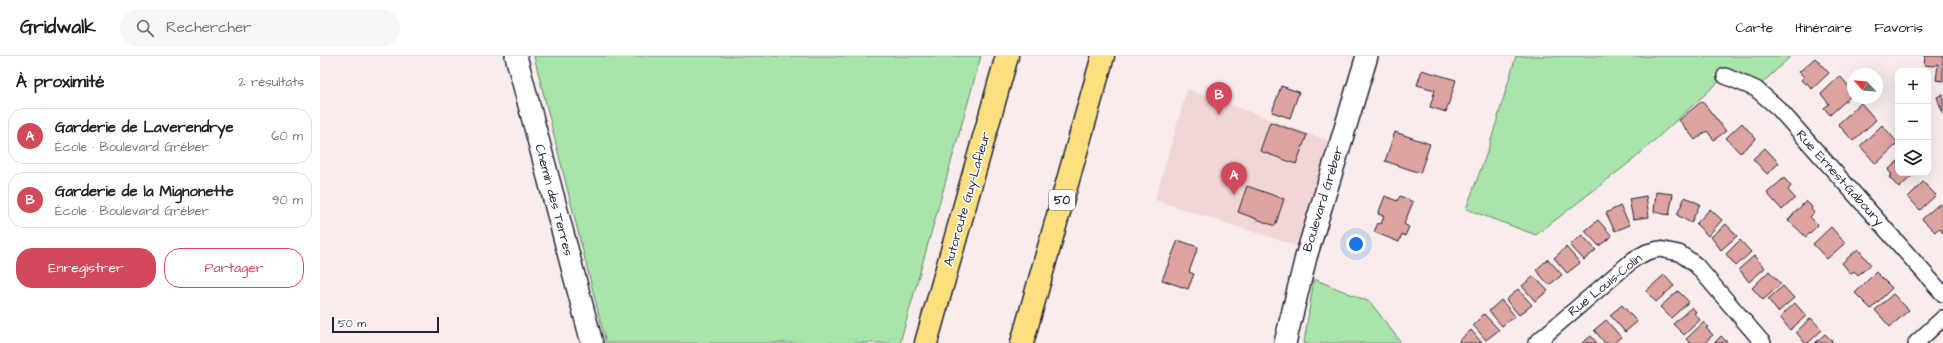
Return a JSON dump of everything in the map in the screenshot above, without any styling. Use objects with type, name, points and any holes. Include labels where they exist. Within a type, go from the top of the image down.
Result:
[{"type":"highway","name":"Autoroute Guy-Lafleur","points":[[926,343],[1007,56]]},
{"type":"highway","name":"50","points":[[1022,343],[1103,56]]},
{"type":"street","name":"Chemin des Terres","points":[[516,56],[592,343]]},
{"type":"street","name":"Boulevard Gréber","points":[[1285,343],[1306,257],[1367,56]]},
{"type":"street","name":"Rue Ernest-Gaboury","points":[[1725,76],[1756,89],[1779,109],[1943,294]]},
{"type":"street","name":"Rue Louis-Colin","points":[[1536,343],[1634,259],[1647,252],[1659,249],[1679,253],[1696,265],[1763,343]]},
{"type":"street","points":[[1916,343],[1943,318]]},
{"type":"shaded area","points":[[1187,89],[1329,141],[1297,246],[1155,200]]},
{"type":"green space","points":[[534,56],[981,56],[900,343],[606,343]]},
{"type":"green space","points":[[1516,56],[1791,56],[1756,89],[1725,76],[1634,159],[1536,235],[1466,209],[1489,147]]},
{"type":"green space","points":[[1314,279],[1370,302],[1400,341],[1398,343],[1304,343]]},
{"type":"building","points":[[1925,56],[1943,56],[1943,81],[1936,80],[1938,64],[1933,66],[1924,65]]},
{"type":"building","points":[[1815,58],[1829,73],[1812,89],[1807,83],[1805,84],[1801,80],[1804,77],[1799,72]]},
{"type":"building","points":[[1422,70],[1456,80],[1446,112],[1430,107],[1435,90],[1417,85]]},
{"type":"building","points":[[1840,76],[1847,84],[1847,99],[1830,115],[1824,108],[1829,104],[1821,94]]},
{"type":"building","points":[[1281,86],[1299,92],[1290,118],[1272,112]]},
{"type":"building","points":[[1943,94],[1943,114],[1937,97]]},
{"type":"building","points":[[1702,101],[1726,131],[1714,140],[1707,131],[1695,140],[1679,120]]},
{"type":"building","points":[[1860,104],[1862,104],[1876,120],[1853,141],[1838,124]]},
{"type":"building","points":[[1270,122],[1307,135],[1296,164],[1260,151]]},
{"type":"building","points":[[1742,123],[1756,139],[1740,153],[1726,138]]},
{"type":"building","points":[[1882,125],[1895,140],[1895,146],[1876,164],[1860,146]]},
{"type":"building","points":[[1395,132],[1430,144],[1420,173],[1385,161]]},
{"type":"building","points":[[1765,148],[1779,163],[1767,174],[1753,159]]},
{"type":"building","points":[[1895,164],[1895,176],[1912,176],[1899,188],[1889,177],[1892,175],[1888,170]]},
{"type":"building","points":[[1784,178],[1791,186],[1788,190],[1795,198],[1782,210],[1767,193]]},
{"type":"building","points":[[1923,182],[1936,195],[1920,210],[1908,197]]},
{"type":"building","points":[[1247,186],[1284,199],[1275,226],[1238,212]]},
{"type":"building","points":[[1656,192],[1673,194],[1669,215],[1654,212]]},
{"type":"building","points":[[1385,196],[1397,201],[1400,196],[1413,202],[1404,224],[1409,227],[1405,236],[1402,234],[1399,242],[1374,232],[1378,223],[1381,224],[1384,216],[1378,214]]},
{"type":"building","points":[[1646,196],[1649,217],[1633,219],[1629,199]]},
{"type":"building","points":[[1685,197],[1700,204],[1691,223],[1677,215]]},
{"type":"building","points":[[1806,201],[1812,207],[1811,209],[1814,213],[1810,217],[1818,225],[1806,237],[1788,220]]},
{"type":"building","points":[[1939,204],[1943,209],[1943,233],[1939,228],[1935,232],[1922,219]]},
{"type":"building","points":[[1620,206],[1630,225],[1615,231],[1606,213]]},
{"type":"building","points":[[1710,209],[1722,220],[1708,236],[1696,224]]},
{"type":"building","points":[[1598,220],[1612,236],[1599,246],[1585,231]]},
{"type":"building","points":[[1726,224],[1737,236],[1721,250],[1711,237]]},
{"type":"building","points":[[1831,227],[1845,243],[1827,259],[1813,244]]},
{"type":"building","points":[[1582,235],[1596,250],[1584,260],[1570,245]]},
{"type":"building","points":[[1178,240],[1198,247],[1189,272],[1194,274],[1188,289],[1162,280]]},
{"type":"building","points":[[1740,240],[1751,252],[1736,266],[1726,254]]},
{"type":"building","points":[[1566,247],[1580,263],[1567,273],[1554,258]]},
{"type":"building","points":[[1858,249],[1871,265],[1858,275],[1854,271],[1851,274],[1842,263]]},
{"type":"building","points":[[1754,256],[1765,268],[1749,282],[1739,269]]},
{"type":"building","points":[[1548,259],[1562,275],[1549,285],[1536,270]]},
{"type":"building","points":[[1769,271],[1781,284],[1763,300],[1752,288]]},
{"type":"building","points":[[1876,272],[1892,288],[1871,309],[1855,293]]},
{"type":"building","points":[[1664,275],[1674,286],[1656,302],[1646,291]]},
{"type":"building","points":[[1534,276],[1548,291],[1535,301],[1522,286]]},
{"type":"building","points":[[1783,286],[1794,298],[1778,312],[1768,299]]},
{"type":"building","points":[[1518,289],[1532,305],[1519,315],[1506,300]]},
{"type":"building","points":[[1678,291],[1689,302],[1671,318],[1660,307]]},
{"type":"building","points":[[1893,294],[1909,310],[1890,327],[1875,310]]},
{"type":"building","points":[[1501,300],[1515,316],[1502,326],[1489,311]]},
{"type":"building","points":[[1795,303],[1806,316],[1790,330],[1780,317]]},
{"type":"building","points":[[1622,305],[1637,322],[1625,332],[1610,315]]},
{"type":"building","points":[[1692,307],[1696,312],[1694,313],[1700,320],[1684,335],[1673,324]]},
{"type":"building","points":[[1484,314],[1499,330],[1486,340],[1473,325]]},
{"type":"building","points":[[1811,318],[1822,330],[1808,343],[1805,343],[1796,332]]},
{"type":"building","points":[[1606,320],[1621,337],[1614,343],[1605,343],[1594,330]]},
{"type":"building","points":[[1704,322],[1708,327],[1706,328],[1713,335],[1704,343],[1690,343],[1686,339]]},
{"type":"building","points":[[1471,330],[1482,343],[1460,343],[1459,341]]},
{"type":"building","points":[[1825,334],[1834,343],[1815,343]]},
{"type":"building","points":[[1591,336],[1597,343],[1582,343]]},
{"type":"building","points":[[1721,336],[1728,343],[1714,343]]},
{"type":"place","name":"Garderie de la Mignonette","points":[[1219,115]]},
{"type":"place","name":"Garderie de Laverendrye","points":[[1234,195]]}]
